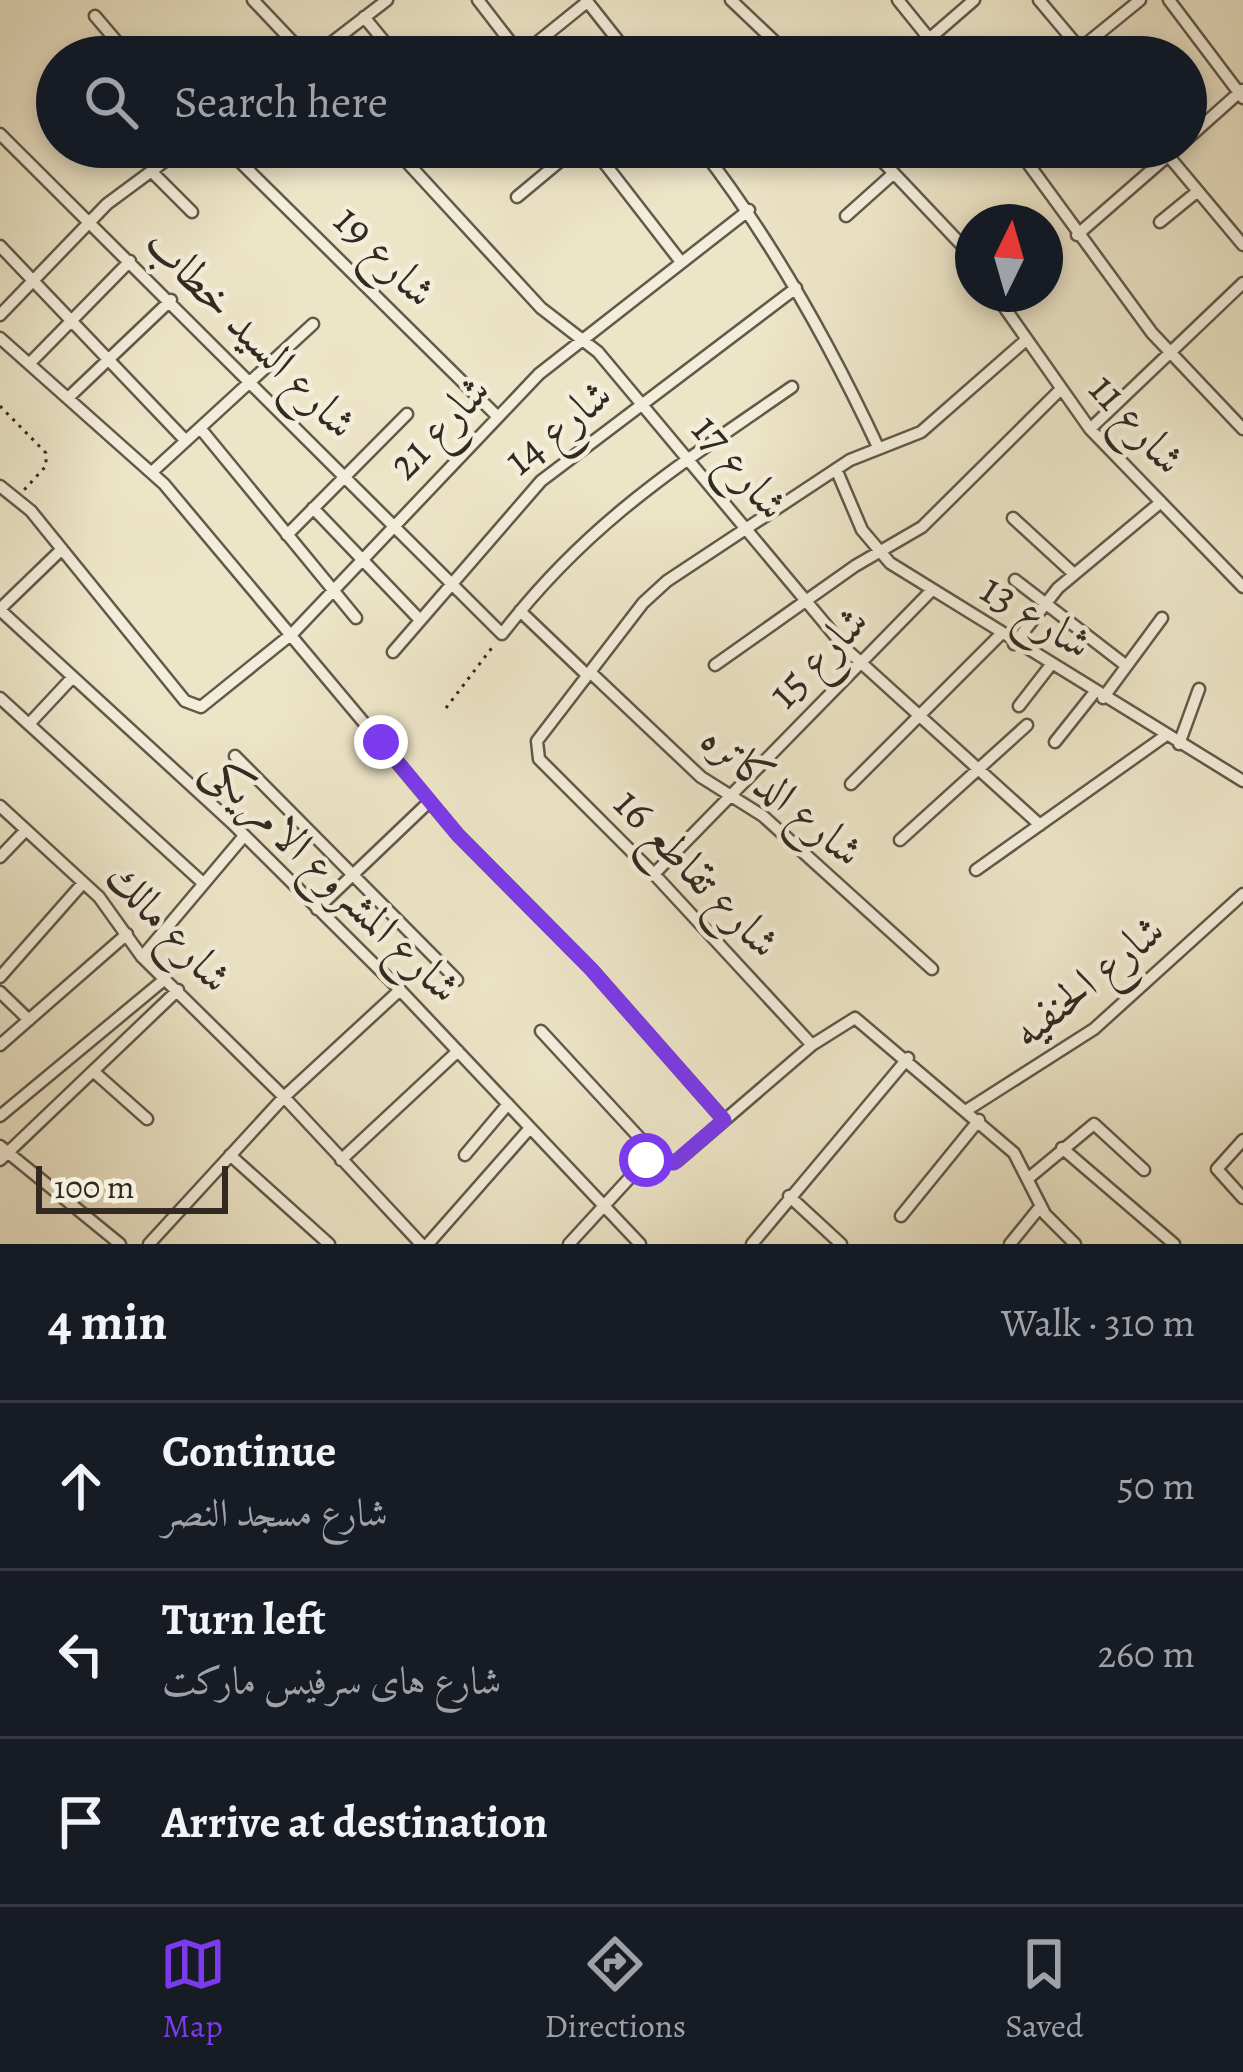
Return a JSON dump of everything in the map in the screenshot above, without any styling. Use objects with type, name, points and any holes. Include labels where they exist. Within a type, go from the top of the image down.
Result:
[{"type":"street","points":[[253,0],[289,36]]},
{"type":"street","points":[[338,36],[387,0]]},
{"type":"street","points":[[478,0],[505,36]]},
{"type":"street","points":[[731,0],[769,36]]},
{"type":"street","points":[[898,0],[927,36]]},
{"type":"street","points":[[931,36],[974,0]]},
{"type":"street","points":[[1040,0],[1066,36]]},
{"type":"street","points":[[1099,36],[1140,0]]},
{"type":"street","points":[[1169,0],[1197,36]]},
{"type":"street","points":[[544,36],[586,1],[614,36]]},
{"type":"street","points":[[94,16],[112,36]]},
{"type":"street","points":[[364,17],[380,36]]},
{"type":"street","points":[[1207,48],[1242,93],[1207,122]]},
{"type":"street","name":"شارع السيد خطاب","points":[[0,134],[253,380],[502,634]]},
{"type":"street","points":[[0,315],[89,221],[155,168]]},
{"type":"street","name":"شارع 19","points":[[246,168],[496,415]]},
{"type":"street","name":"شارع 17","points":[[416,168],[541,308],[580,339],[641,404],[860,663],[1040,825]]},
{"type":"street","points":[[517,197],[552,168]]},
{"type":"street","points":[[608,168],[681,262]]},
{"type":"street","points":[[716,168],[796,288],[878,447]]},
{"type":"street","points":[[890,168],[955,237]]},
{"type":"street","points":[[1031,168],[1171,356],[1241,422]]},
{"type":"street","points":[[1077,235],[1150,168]]},
{"type":"street","points":[[1182,168],[1243,245]]},
{"type":"street","points":[[151,171],[192,212]]},
{"type":"street","points":[[846,216],[894,172]]},
{"type":"street","points":[[1160,222],[1198,191]]},
{"type":"street","name":"شارع 21","points":[[62,549],[196,707],[293,633],[496,415],[580,339],[749,211]]},
{"type":"street","points":[[0,246],[186,441]]},
{"type":"street","points":[[29,364],[130,261]]},
{"type":"street","points":[[1090,429],[1243,283]]},
{"type":"street","name":"شارع 14","points":[[393,652],[541,481],[796,288]]},
{"type":"street","points":[[68,398],[170,300]]},
{"type":"street","name":"شارع 11","points":[[1007,312],[1090,429],[1243,587]]},
{"type":"street","points":[[152,472],[313,324]]},
{"type":"street","points":[[0,338],[152,472],[293,633],[429,802],[591,969],[724,1120]]},
{"type":"street","points":[[589,673],[654,591],[836,469],[921,432],[1026,340]]},
{"type":"street","points":[[502,634],[574,548],[688,459],[792,387]]},
{"type":"street","points":[[715,665],[922,527],[1059,391]]},
{"type":"street","points":[[287,535],[406,413]]},
{"type":"street","points":[[200,428],[356,618]]},
{"type":"street","name":"شارع 13","points":[[836,469],[878,553],[1049,666],[1243,781]]},
{"type":"street","points":[[0,609],[62,549],[1,483]]},
{"type":"street","points":[[1015,644],[1042,605],[1161,502]]},
{"type":"street","points":[[313,508],[420,620]]},
{"type":"street","points":[[1013,518],[1075,574]]},
{"type":"street","points":[[1015,580],[1124,664]]},
{"type":"street","name":"شارع 15","points":[[654,874],[931,591]]},
{"type":"street","name":"شارع المشروع الامريكى","points":[[0,609],[244,836],[400,990],[640,1244]]},
{"type":"street","name":"شارع الدكاتره","points":[[520,611],[701,777],[763,816],[932,969]]},
{"type":"street","points":[[1055,742],[1162,618]]},
{"type":"street","points":[[850,784],[1000,635]]},
{"type":"street","points":[[1019,706],[1049,666]]},
{"type":"street","name":"شارع تقاطع 16","points":[[589,673],[535,747],[538,759],[654,874],[812,1046]]},
{"type":"street","points":[[29,724],[71,679]]},
{"type":"street","points":[[1179,744],[1199,689]]},
{"type":"street","points":[[0,698],[203,883]]},
{"type":"street","points":[[900,841],[1027,725]]},
{"type":"street","points":[[976,870],[1165,736]]},
{"type":"street","points":[[236,756],[458,980]]},
{"type":"street","points":[[317,909],[429,802]]},
{"type":"street","name":"شارع مالك","points":[[0,806],[83,883],[142,956],[425,1244]]},
{"type":"street","points":[[0,857],[26,830]]},
{"type":"street","points":[[142,956],[244,836]]},
{"type":"street","points":[[0,977],[83,883]]},
{"type":"street","name":"شارع الحنفيه","points":[[967,1110],[1094,1029],[1243,894]]},
{"type":"street","points":[[0,1045],[127,934]]},
{"type":"street","points":[[0,1116],[165,979]]},
{"type":"street","points":[[120,1244],[2,1153],[178,990]]},
{"type":"street","points":[[149,1244],[284,1096],[400,990]]},
{"type":"street","points":[[0,992],[29,1020]]},
{"type":"street","points":[[568,1244],[646,1160],[674,1163],[812,1046],[855,1018],[908,1058],[1015,1153],[1030,1177],[1040,1208],[1075,1244]]},
{"type":"street","points":[[541,1031],[658,1159]]},
{"type":"street","points":[[341,1160],[458,1051]]},
{"type":"street","points":[[752,1244],[908,1058]]},
{"type":"street","points":[[93,1071],[147,1119]]},
{"type":"street","points":[[465,1155],[508,1104]]},
{"type":"street","points":[[901,1216],[979,1120]]},
{"type":"street","points":[[1030,1177],[1097,1124],[1144,1169]]},
{"type":"street","points":[[425,1244],[530,1128]]},
{"type":"street","points":[[1243,1140],[1219,1163],[1217,1172],[1243,1198]]},
{"type":"street","points":[[1062,1148],[1174,1244]]},
{"type":"street","points":[[230,1155],[329,1244]]},
{"type":"street","points":[[789,1196],[841,1244]]},
{"type":"street","points":[[1010,1244],[1040,1208]]},
{"type":"path","points":[[0,406],[47,457],[43,470],[17,496]]},
{"type":"path","points":[[446,708],[502,634]]},
{"type":"route","points":[[381,742],[458,835],[591,969],[724,1120],[674,1163],[652,1157],[646,1160]]}]
